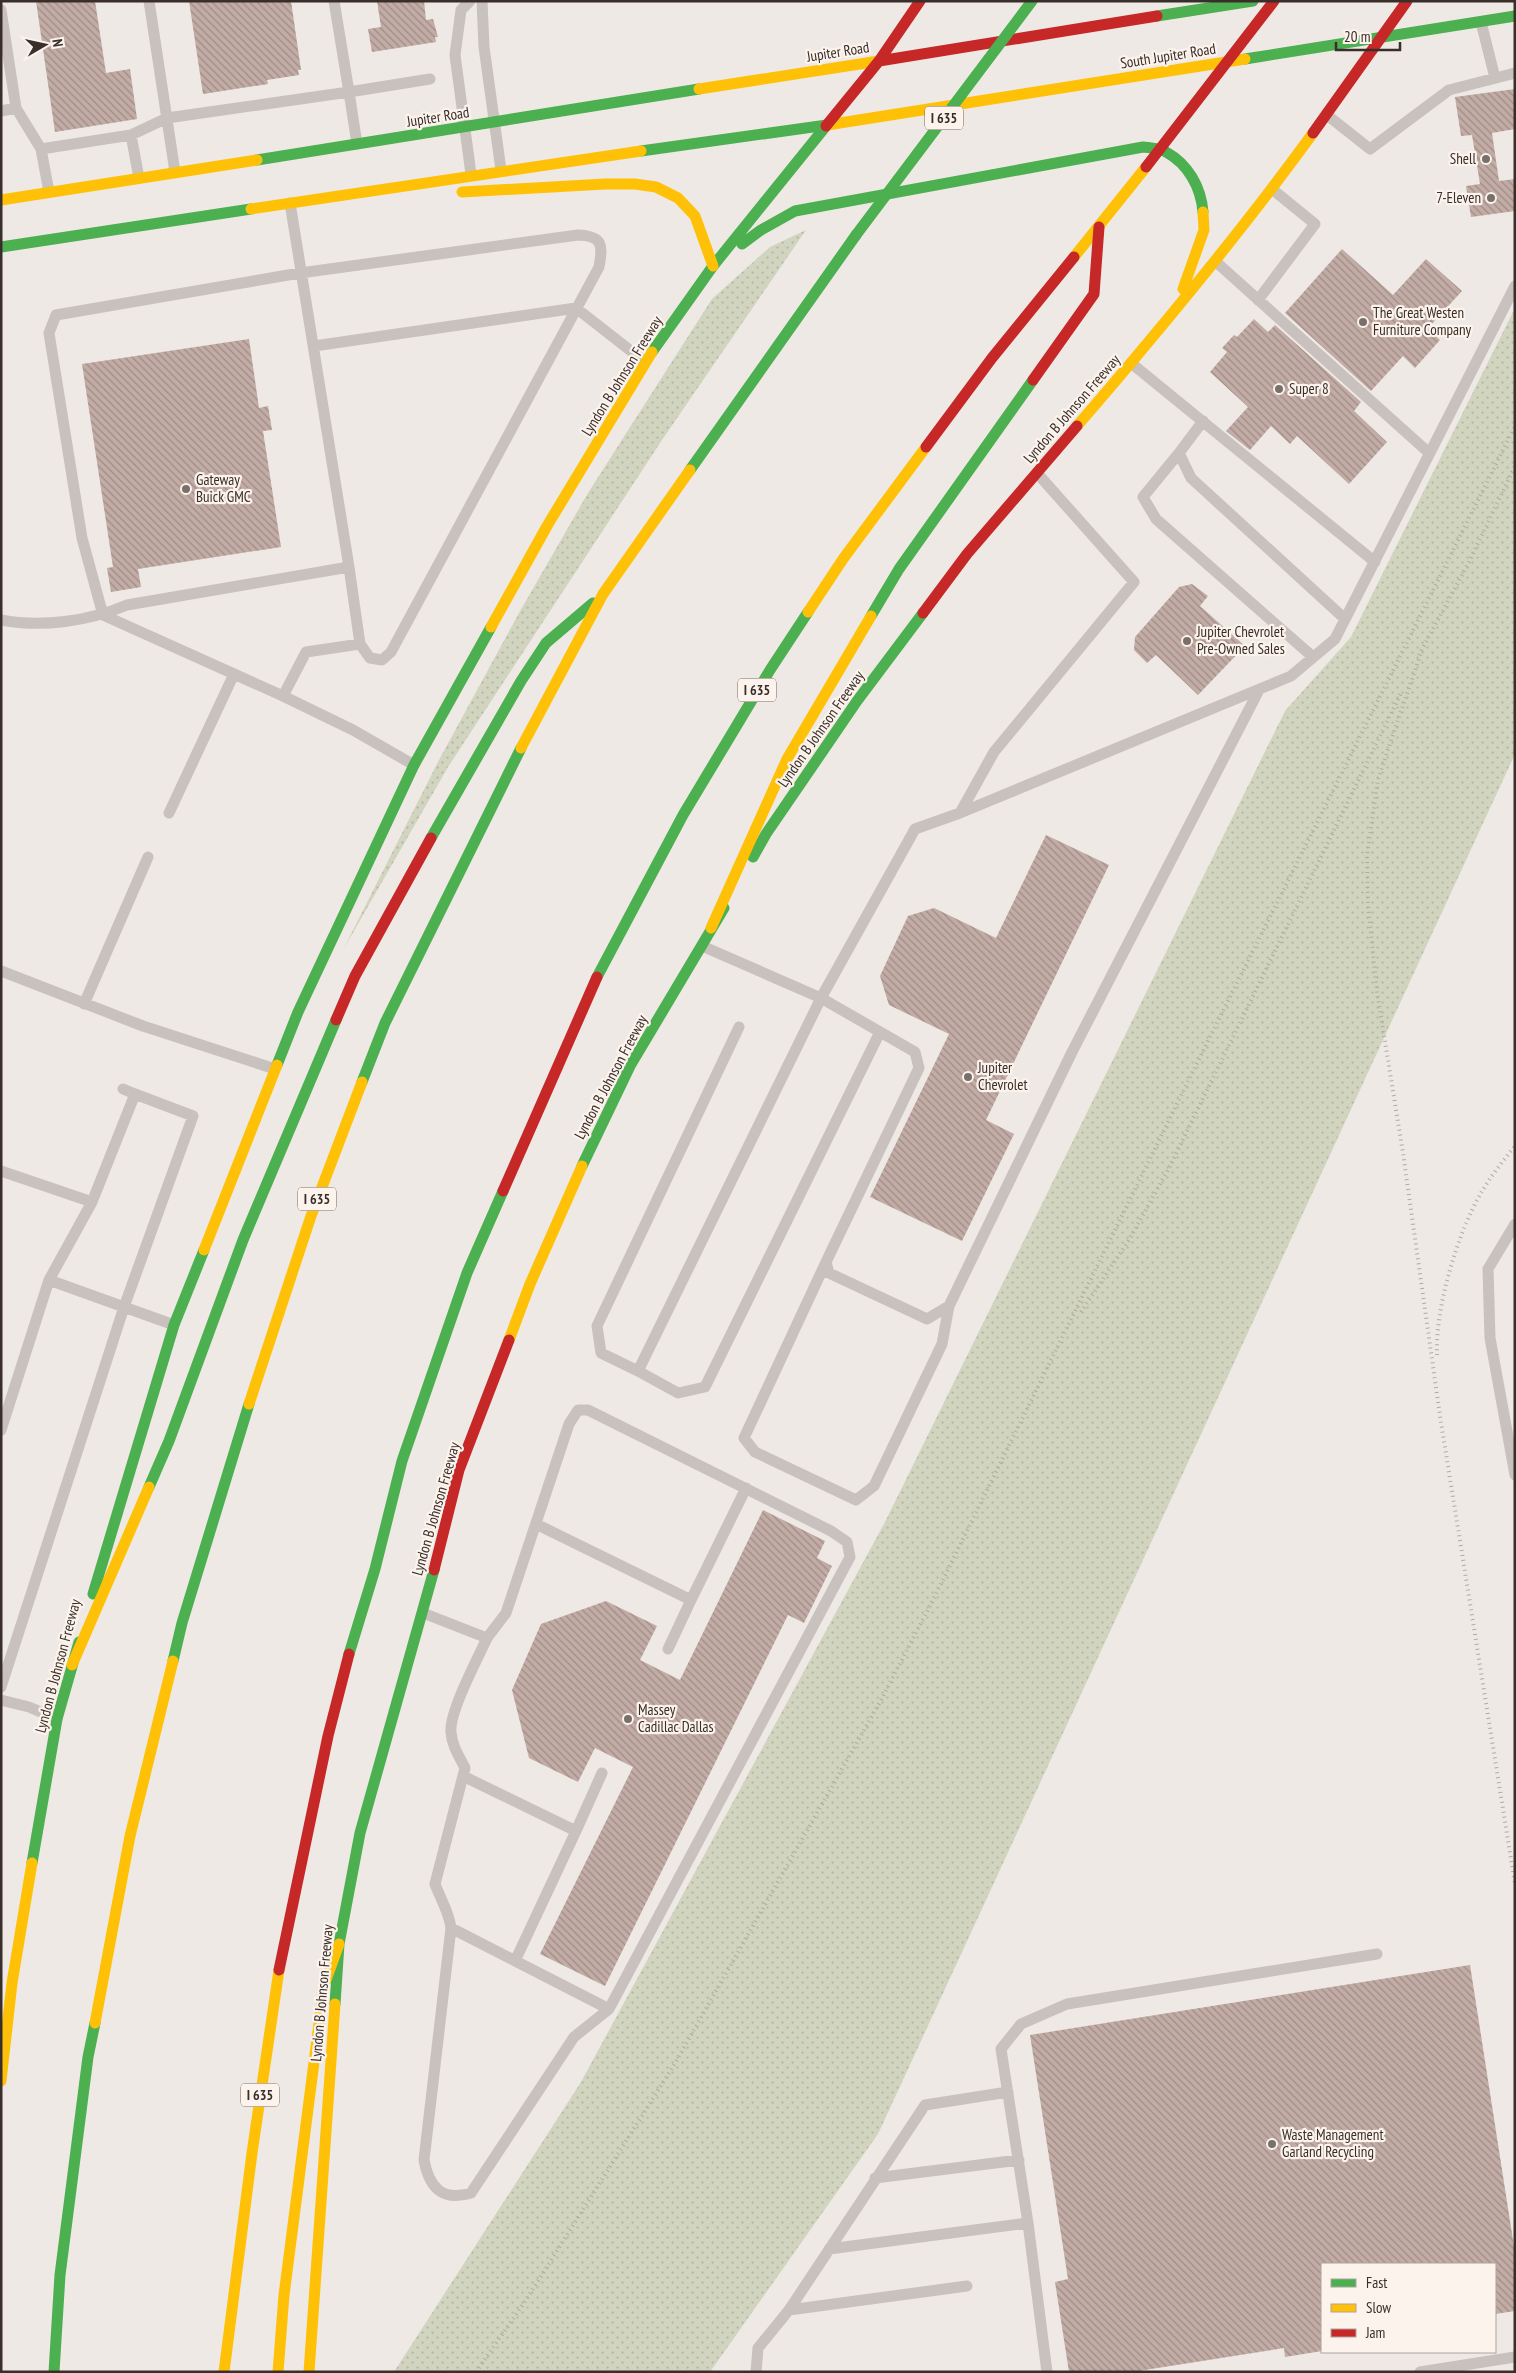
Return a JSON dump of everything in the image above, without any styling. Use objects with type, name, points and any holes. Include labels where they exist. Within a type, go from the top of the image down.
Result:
[{"type":"main road","name":"Lyndon B Johnson Freeway","points":[[1,2081],[7,1982],[57,1719],[72,1665],[174,1325],[298,1012],[414,765],[547,526],[645,362],[713,266],[879,61],[920,1]]},
{"type":"main road","name":"I 635","points":[[54,2372],[60,2275],[88,2057],[130,1836],[182,1623],[247,1410],[311,1216],[385,1023],[502,785],[603,594],[856,235],[1032,1]]},
{"type":"main road","points":[[879,61],[1254,1]]},
{"type":"main road","name":"I 635","points":[[224,2372],[252,2152],[281,1957],[328,1736],[402,1462],[467,1273],[600,970],[683,815],[770,670],[843,559],[992,358],[1146,168],[1274,1]]},
{"type":"main road","name":"Lyndon B Johnson Freeway","points":[[309,2372],[339,1944],[360,1834],[423,1614],[459,1470],[530,1284],[586,1157],[630,1066],[766,834],[857,702],[967,554],[1132,363],[1272,189],[1383,38],[1407,1]]},
{"type":"main road","name":"South Jupiter Road","points":[[827,125],[1515,16]]},
{"type":"main road","name":"Jupiter Road","points":[[1,200],[879,61]]},
{"type":"main road","points":[[1,247],[501,170],[827,125]]},
{"type":"main road","points":[[403,185],[457,193],[605,184],[635,184],[656,187],[678,198],[695,216],[713,266],[761,230],[795,212],[1142,147],[1165,151],[1192,174],[1202,200],[1204,230],[1193,267],[1172,315]]},
{"type":"main road","points":[[712,928],[787,758],[894,578],[1094,294],[1099,227]]},
{"type":"main road","points":[[72,1665],[169,1441],[243,1240],[354,976],[444,813],[536,658],[546,643],[603,594]]},
{"type":"main road","points":[[278,2372],[284,2295],[324,1985],[339,1944]]},
{"type":"lane","points":[[149,1],[175,172]]},
{"type":"lane","points":[[334,1],[357,144]]},
{"type":"lane","points":[[470,1],[461,10],[455,54],[471,175]]},
{"type":"lane","points":[[482,1],[484,47],[501,170]]},
{"type":"lane","points":[[1,10],[16,108],[41,149],[49,192]]},
{"type":"lane","points":[[1481,22],[1495,78]]},
{"type":"lane","points":[[1327,115],[1370,149],[1449,90],[1515,73]]},
{"type":"lane","points":[[41,149],[132,136],[167,118],[430,79]]},
{"type":"lane","points":[[1,111],[16,108]]},
{"type":"lane","points":[[132,136],[138,178]]},
{"type":"lane","points":[[1258,300],[1316,224],[1272,189]]},
{"type":"lane","points":[[103,615],[82,538],[49,333],[56,315],[300,273],[578,235],[592,235],[600,242],[602,253],[599,268],[392,652],[382,660],[370,658],[360,644],[314,346],[300,273],[290,203]]},
{"type":"lane","points":[[1215,261],[1428,452]]},
{"type":"lane","points":[[638,1371],[820,998],[915,829],[960,813],[1290,676],[1335,639],[1375,562],[1428,452],[1515,286]]},
{"type":"lane","points":[[314,346],[576,308],[645,362]]},
{"type":"lane","points":[[1132,363],[1375,562]]},
{"type":"lane","points":[[1203,421],[1143,497],[1156,519],[1313,657]]},
{"type":"lane","points":[[1179,453],[1191,478],[1345,619]]},
{"type":"lane","points":[[960,813],[994,752],[1134,582],[1036,473]]},
{"type":"lane","points":[[1,620],[26,625],[103,615],[127,605],[348,567]]},
{"type":"lane","points":[[103,615],[354,730],[414,765]]},
{"type":"lane","points":[[283,696],[306,652],[360,644]]},
{"type":"lane","points":[[169,813],[234,674]]},
{"type":"lane","points":[[702,946],[820,998],[915,1052],[919,1068],[744,1438],[756,1452],[856,1500],[874,1486],[942,1344],[949,1306],[1076,1044],[1259,690]]},
{"type":"lane","points":[[84,1004],[148,857]]},
{"type":"lane","points":[[1,971],[143,1026],[275,1069]]},
{"type":"lane","points":[[738,1027],[597,1326],[601,1353],[678,1393],[704,1387],[880,1032]]},
{"type":"lane","points":[[1,1687],[124,1306],[194,1116],[123,1090]]},
{"type":"lane","points":[[1,1430],[49,1280],[92,1202],[135,1094]]},
{"type":"lane","points":[[1,1171],[92,1202]]},
{"type":"lane","points":[[1515,1224],[1488,1270],[1490,1338],[1515,1475]]},
{"type":"lane","points":[[826,1262],[829,1273],[927,1320],[949,1306]]},
{"type":"lane","points":[[49,1280],[174,1325]]},
{"type":"lane","points":[[578,1410],[588,1410],[746,1488],[831,1531],[847,1542],[850,1557],[609,2009],[574,2037],[471,2193],[449,2195],[436,2190],[427,2177],[424,2160],[451,1928],[450,1914],[441,1901],[435,1884],[465,1768],[454,1747],[450,1730],[454,1714],[487,1638],[506,1613],[569,1424],[578,1410]]},
{"type":"lane","points":[[668,1649],[746,1488]]},
{"type":"lane","points":[[536,1524],[692,1600]]},
{"type":"lane","points":[[423,1614],[487,1638]]},
{"type":"lane","points":[[1,1700],[28,1707],[57,1719]]},
{"type":"lane","points":[[514,1961],[602,1773]]},
{"type":"lane","points":[[463,1776],[576,1830]]},
{"type":"lane","points":[[451,1928],[609,2009]]},
{"type":"lane","points":[[1047,2372],[1028,2223],[1001,2049],[1021,2024],[1067,2004],[1377,1954]]},
{"type":"lane","points":[[756,2372],[758,2348],[789,2310],[925,2105],[1008,2092]]},
{"type":"lane","points":[[875,2178],[1019,2160]]},
{"type":"lane","points":[[829,2249],[1028,2223]]},
{"type":"lane","points":[[789,2310],[967,2286]]},
{"type":"lane","points":[[1420,2372],[1515,2357]]},
{"type":"green space","points":[[806,230],[662,440],[448,767],[343,950],[439,760],[519,613],[588,493],[712,299],[770,247]]},
{"type":"green space","points":[[1515,308],[1515,754],[878,2134],[710,2372],[394,2372],[581,2082],[885,1522],[1285,711],[1351,637]]},
{"type":"building","points":[[36,1],[95,1],[106,73],[130,69],[137,119],[55,132]]},
{"type":"building","points":[[189,1],[291,1],[301,70],[298,70],[299,75],[267,80],[268,84],[203,94]]},
{"type":"building","points":[[377,1],[424,1],[426,20],[433,19],[438,37],[435,37],[436,42],[372,52],[368,29],[381,27]]},
{"type":"building","name":"Shell","points":[[1515,89],[1515,129],[1492,133],[1499,181],[1515,179],[1515,211],[1471,217],[1466,186],[1480,184],[1472,135],[1461,136],[1455,97]]},
{"type":"building","name":"The Great Westen Furniture Company","points":[[1342,249],[1393,295],[1426,259],[1462,291],[1428,328],[1440,340],[1415,368],[1403,356],[1371,391],[1285,313]]},
{"type":"building","name":"Super 8","points":[[1254,319],[1268,332],[1275,325],[1361,402],[1354,411],[1387,442],[1349,484],[1297,436],[1290,444],[1271,426],[1250,450],[1226,431],[1248,407],[1210,372],[1227,352],[1222,348],[1234,335],[1237,337]]},
{"type":"building","name":"Gateway Buick GMC","points":[[249,339],[259,408],[268,406],[272,430],[263,431],[281,547],[138,569],[141,587],[111,592],[107,568],[113,567],[82,364]]},
{"type":"building","name":"Jupiter Chevrolet Pre-Owned Sales","points":[[1192,584],[1208,596],[1200,606],[1245,646],[1198,695],[1156,655],[1147,663],[1134,650],[1135,637],[1179,587]]},
{"type":"building","name":"Jupiter Chevrolet","points":[[1046,835],[1109,865],[986,1120],[1014,1134],[962,1241],[870,1197],[949,1034],[889,1005],[880,976],[908,916],[934,908],[996,938]]},
{"type":"building","name":"Massey Cadillac Dallas","points":[[763,1510],[825,1541],[817,1558],[832,1566],[804,1623],[788,1615],[605,1986],[540,1954],[633,1767],[595,1748],[578,1782],[529,1758],[512,1690],[541,1624],[606,1601],[657,1626],[640,1660],[680,1680]]},
{"type":"building","name":"Waste Management Garland Recycling","points":[[1470,1965],[1515,2253],[1515,2311],[1496,2314],[1496,2263],[1321,2263],[1321,2351],[1285,2357],[1284,2348],[1132,2372],[1069,2372],[1055,2282],[1068,2279],[1030,2035]]},
{"type":"railway","points":[[476,2372],[526,2300],[674,2065],[880,1702],[935,1596],[1202,1053],[1515,426]]},
{"type":"railway","points":[[1419,655],[1469,562],[1515,466]]},
{"type":"railway","points":[[1422,650],[1378,779],[1367,856],[1368,904],[1377,992],[1403,1153],[1440,1416],[1515,1884]]},
{"type":"railway","points":[[1081,1312],[1129,1240],[1169,1168],[1402,691]]},
{"type":"railway","points":[[1437,1355],[1440,1316],[1449,1272],[1456,1250],[1472,1210],[1485,1187],[1515,1146]]},
{"type":"traffic: fast","points":[[856,235],[1032,1]]},
{"type":"traffic: fast","points":[[1157,16],[1253,1]]},
{"type":"traffic: fast","points":[[1245,59],[1515,16]]},
{"type":"traffic: fast","points":[[257,160],[699,89]]},
{"type":"traffic: fast","points":[[641,151],[827,125]]},
{"type":"traffic: fast","points":[[652,352],[713,266],[826,126]]},
{"type":"traffic: fast","points":[[742,244],[761,230],[795,211],[1143,147],[1164,151],[1181,163],[1196,185],[1203,212]]},
{"type":"traffic: fast","points":[[1,247],[251,209]]},
{"type":"traffic: fast","points":[[690,470],[856,235]]},
{"type":"traffic: fast","points":[[871,616],[899,569],[1033,380]]},
{"type":"traffic: fast","points":[[431,838],[521,681],[546,643],[593,603]]},
{"type":"traffic: fast","points":[[597,977],[683,815],[770,670],[808,612]]},
{"type":"traffic: fast","points":[[753,857],[766,834],[857,701],[923,613]]},
{"type":"traffic: fast","points":[[277,1065],[298,1012],[414,765],[491,627]]},
{"type":"traffic: fast","points":[[362,1082],[385,1023],[521,748]]},
{"type":"traffic: fast","points":[[582,1166],[630,1066],[724,908]]},
{"type":"traffic: fast","points":[[149,1487],[169,1441],[243,1240],[336,1020]]},
{"type":"traffic: fast","points":[[349,1654],[375,1569],[402,1461],[467,1273],[503,1191]]},
{"type":"traffic: fast","points":[[93,1594],[174,1325],[204,1250]]},
{"type":"traffic: fast","points":[[173,1661],[182,1623],[249,1404]]},
{"type":"traffic: fast","points":[[335,2004],[339,1944],[360,1833],[434,1570]]},
{"type":"traffic: fast","points":[[32,1863],[57,1719],[79,1642]]},
{"type":"traffic: fast","points":[[54,2372],[60,2275],[88,2057],[95,2023]]},
{"type":"traffic: slow","points":[[827,125],[1245,59]]},
{"type":"traffic: slow","points":[[699,89],[879,61]]},
{"type":"traffic: slow","points":[[1077,426],[1198,282],[1313,133]]},
{"type":"traffic: slow","points":[[251,209],[641,151]]},
{"type":"traffic: slow","points":[[1,200],[257,160]]},
{"type":"traffic: slow","points":[[1074,257],[1146,167]]},
{"type":"traffic: slow","points":[[462,192],[605,184],[635,184],[656,187],[678,198],[695,216],[713,266]]},
{"type":"traffic: slow","points":[[1183,289],[1204,230],[1203,212]]},
{"type":"traffic: slow","points":[[491,627],[547,526],[652,352]]},
{"type":"traffic: slow","points":[[808,612],[843,559],[926,447]]},
{"type":"traffic: slow","points":[[521,748],[603,594],[690,470]]},
{"type":"traffic: slow","points":[[711,928],[787,759],[871,616]]},
{"type":"traffic: slow","points":[[204,1250],[277,1065]]},
{"type":"traffic: slow","points":[[249,1404],[311,1216],[362,1082]]},
{"type":"traffic: slow","points":[[509,1340],[530,1284],[582,1166]]},
{"type":"traffic: slow","points":[[72,1665],[149,1487]]},
{"type":"traffic: slow","points":[[95,2023],[130,1836],[173,1661]]},
{"type":"traffic: slow","points":[[1,2081],[12,1983],[32,1863]]},
{"type":"traffic: slow","points":[[278,2372],[284,2295],[324,1985],[339,1944]]},
{"type":"traffic: slow","points":[[224,2372],[252,2153],[279,1970]]},
{"type":"traffic: slow","points":[[309,2372],[335,2004]]},
{"type":"traffic: jam","points":[[826,126],[879,61],[920,1]]},
{"type":"traffic: jam","points":[[1146,167],[1274,1]]},
{"type":"traffic: jam","points":[[1313,133],[1407,1]]},
{"type":"traffic: jam","points":[[879,61],[1157,16]]},
{"type":"traffic: jam","points":[[1033,380],[1094,294],[1099,227]]},
{"type":"traffic: jam","points":[[926,447],[992,358],[1074,257]]},
{"type":"traffic: jam","points":[[923,613],[967,554],[1077,426]]},
{"type":"traffic: jam","points":[[336,1020],[355,976],[431,838]]},
{"type":"traffic: jam","points":[[503,1191],[597,977]]},
{"type":"traffic: jam","points":[[434,1570],[459,1470],[509,1340]]},
{"type":"traffic: jam","points":[[279,1970],[328,1736],[349,1654]]},
{"type":"place","name":"Shell","points":[[1486,159]]},
{"type":"place","name":"7-Eleven","points":[[1491,198]]},
{"type":"place","name":"The Great Westen Furniture Company","points":[[1363,322]]},
{"type":"place","name":"Super 8","points":[[1279,389]]},
{"type":"place","name":"Gateway Buick GMC","points":[[186,489]]},
{"type":"place","name":"Jupiter Chevrolet Pre-Owned Sales","points":[[1187,641]]},
{"type":"place","name":"Jupiter Chevrolet","points":[[968,1077]]},
{"type":"place","name":"Massey Cadillac Dallas","points":[[628,1719]]},
{"type":"place","name":"Waste Management Garland Recycling","points":[[1272,2144]]}]
